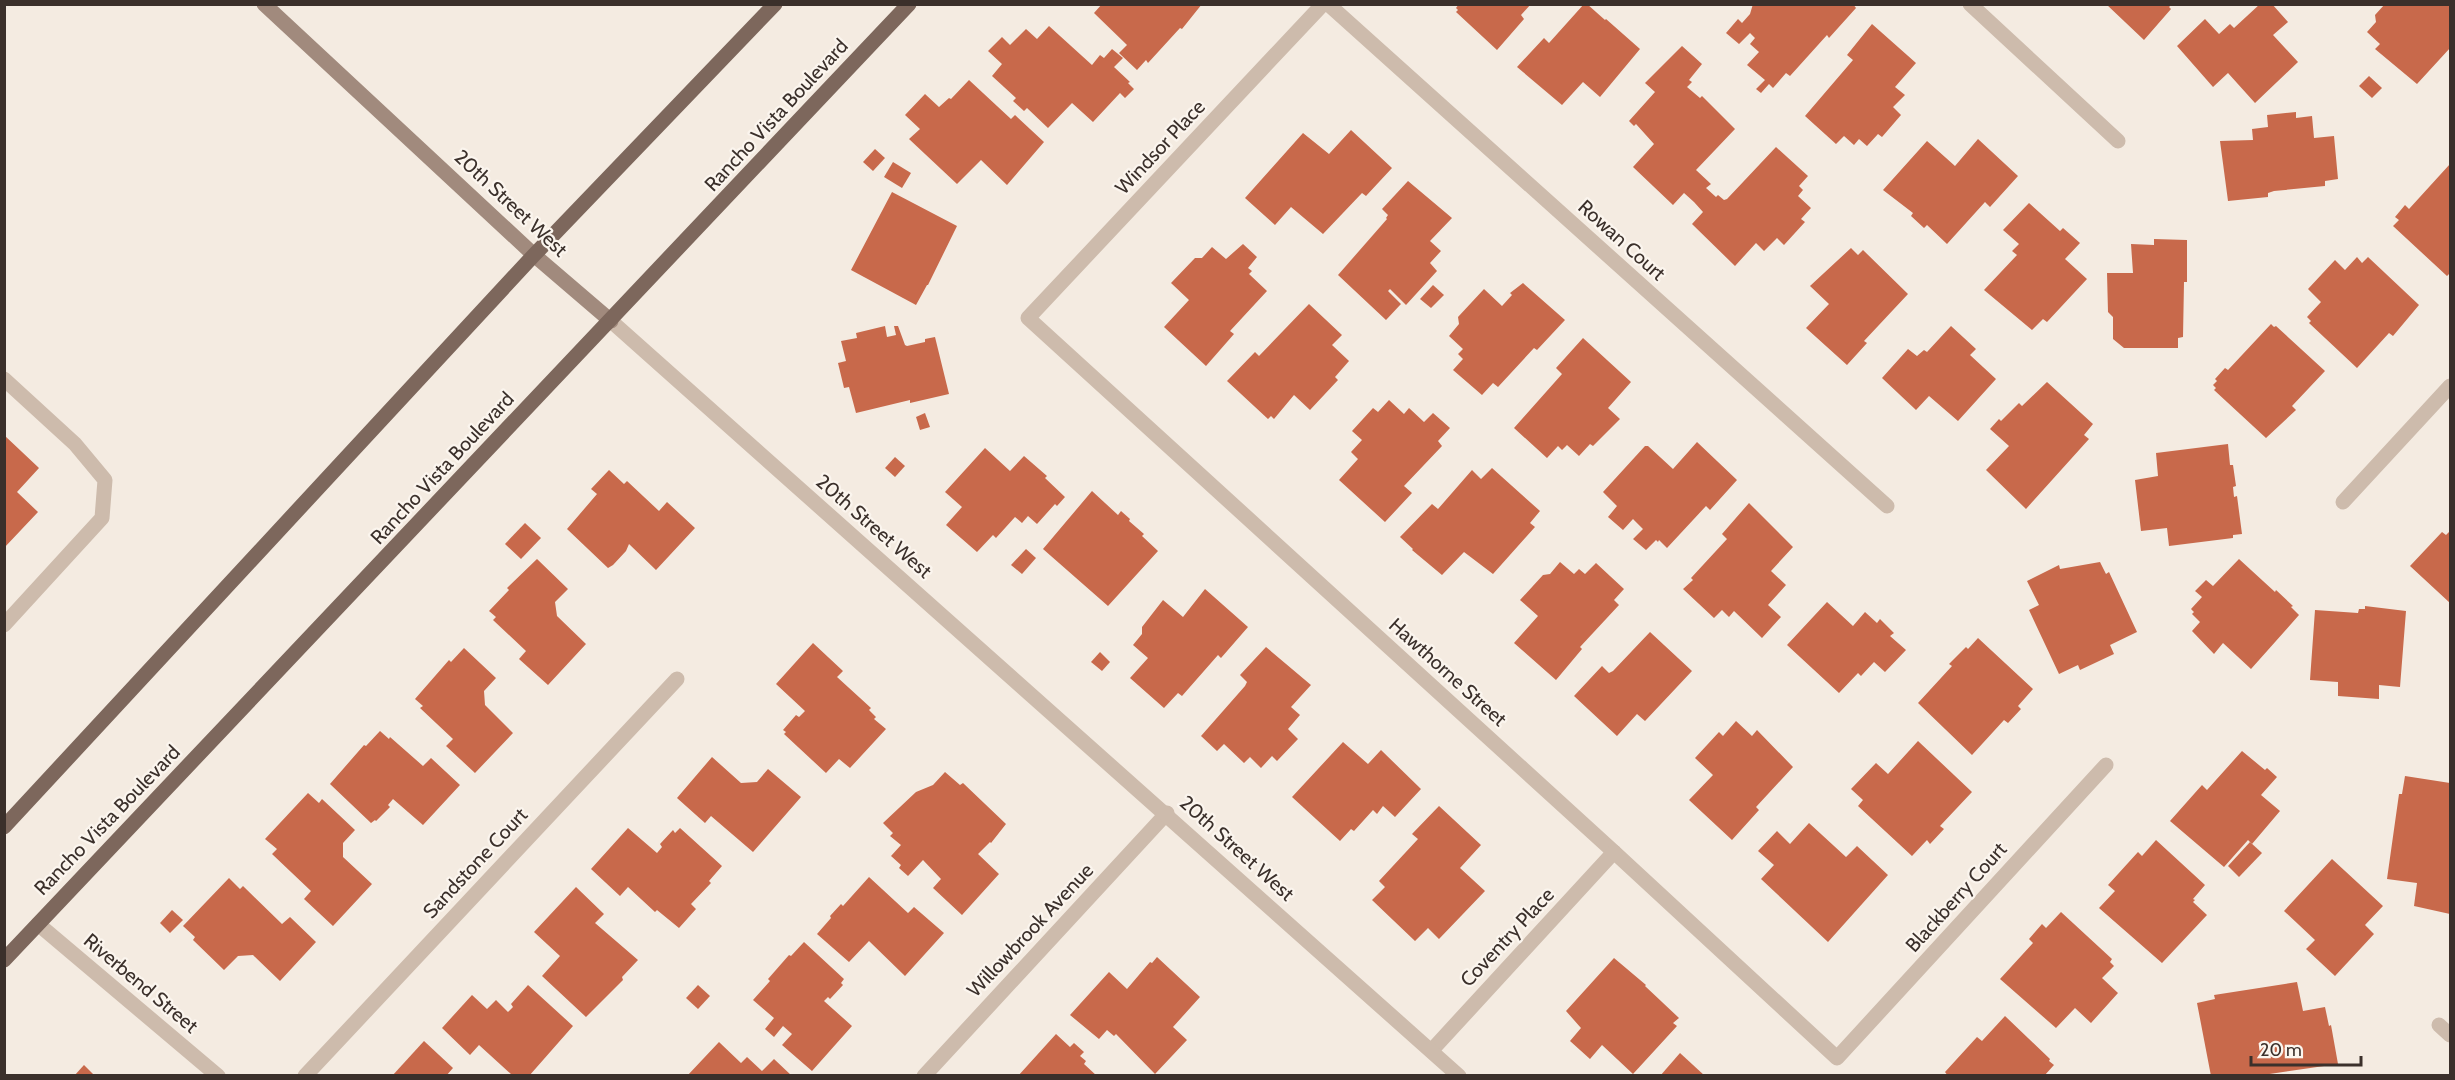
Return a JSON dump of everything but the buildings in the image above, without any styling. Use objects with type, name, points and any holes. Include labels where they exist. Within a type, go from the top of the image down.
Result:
[{"type":"main road","name":"20th Street West","points":[[264,4],[534,255],[610,321]]},
{"type":"main road","points":[[4,827],[534,255],[775,4]]},
{"type":"main road","name":"Rancho Vista Boulevard","points":[[4,960],[909,4]]},
{"type":"street","name":"Windsor Place","points":[[1028,318],[1323,4]]},
{"type":"street","name":"Rowan Court","points":[[1328,4],[1887,506]]},
{"type":"street","points":[[1970,4],[2118,141]]},
{"type":"street","name":"Hawthorne Street","points":[[1028,318],[1837,1058]]},
{"type":"street","name":"20th Street West","points":[[610,321],[1167,813],[1459,1076]]},
{"type":"street","points":[[4,379],[75,444],[105,480],[102,518],[4,625]]},
{"type":"street","points":[[2343,502],[2451,386]]},
{"type":"street","name":"Sandstone Court","points":[[305,1076],[677,679]]},
{"type":"street","name":"Blackberry Court","points":[[1837,1058],[2106,765]]},
{"type":"street","name":"Willowbrook Avenue","points":[[924,1076],[1167,813]]},
{"type":"street","name":"Coventry Place","points":[[1432,1050],[1614,852]]},
{"type":"street","name":"Riverbend Street","points":[[38,924],[218,1076]]}]
